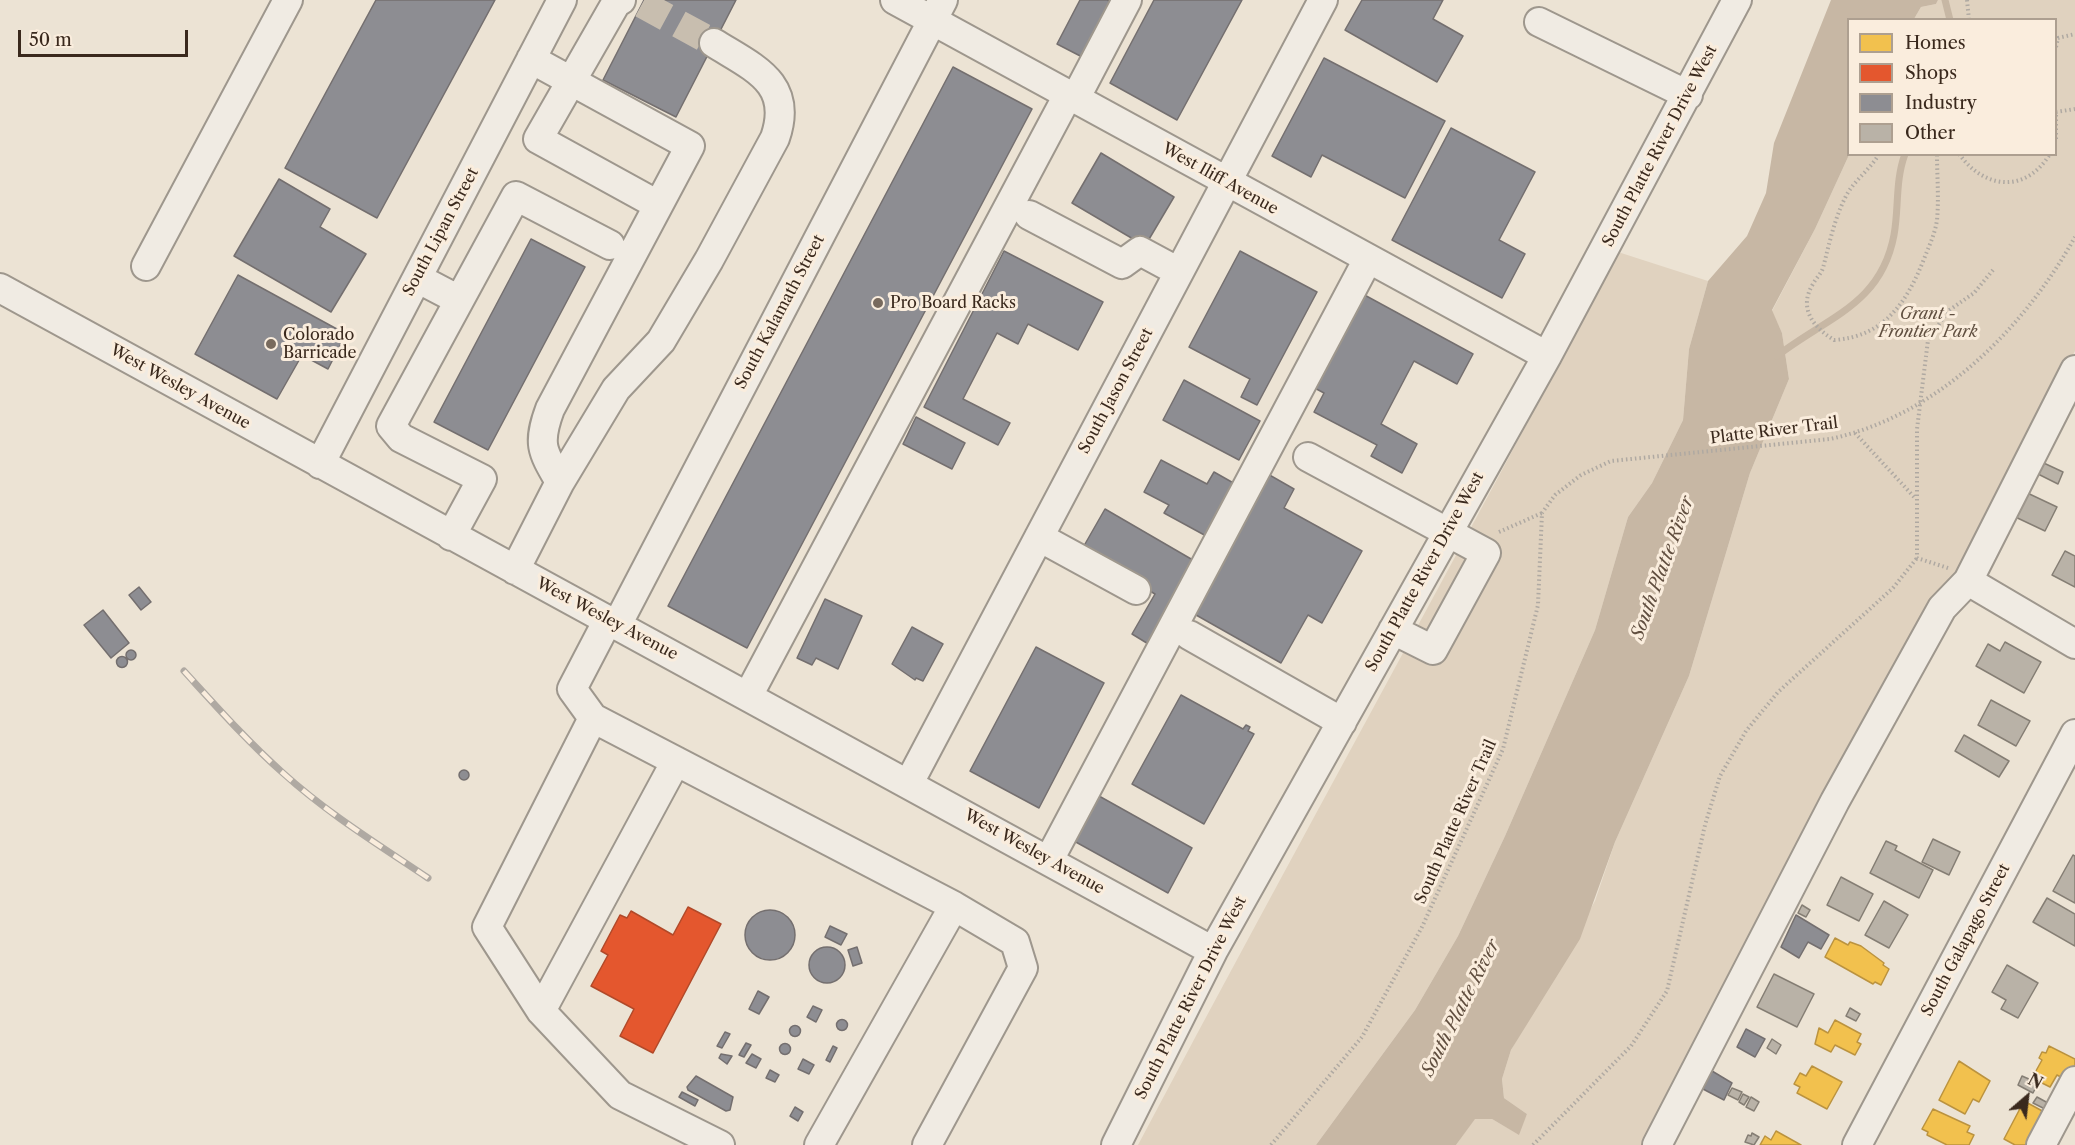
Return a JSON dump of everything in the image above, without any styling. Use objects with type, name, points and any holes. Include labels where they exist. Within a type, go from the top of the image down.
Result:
[{"type":"street","points":[[146,266],[288,0]]},
{"type":"street","name":"South Lipan Street","points":[[320,464],[562,0]]},
{"type":"street","name":"West Iliff Avenue","points":[[895,0],[937,10],[1071,97],[1546,356]]},
{"type":"street","points":[[748,696],[1071,97],[1127,0]]},
{"type":"street","name":"South Jason Street","points":[[909,783],[1323,0]]},
{"type":"street","name":"South Platte River Drive West","points":[[1116,1145],[1213,951],[1546,356],[1737,0]]},
{"type":"street","points":[[632,2],[616,3],[538,139],[658,204]]},
{"type":"street","name":"South Kalamath Street","points":[[593,718],[572,689],[612,622],[937,10]]},
{"type":"street","points":[[1539,22],[1688,95]]},
{"type":"street","points":[[515,570],[560,482],[616,389],[661,341],[709,260],[776,138],[782,119],[781,102],[771,84],[757,71],[714,43]]},
{"type":"street","points":[[531,59],[690,146],[550,409],[541,433],[545,457],[560,482]]},
{"type":"street","points":[[451,536],[482,479],[401,438],[391,426],[459,300],[516,196],[610,245]]},
{"type":"street","points":[[1029,215],[1122,264],[1140,251],[1179,272]]},
{"type":"street","points":[[1049,860],[1368,259]]},
{"type":"street","points":[[417,278],[459,300]]},
{"type":"street","name":"West Wesley Avenue","points":[[0,288],[1213,951]]},
{"type":"street","points":[[1657,1145],[1841,791],[1942,608],[1968,581],[2075,370]]},
{"type":"street","points":[[1308,457],[1486,553],[1433,650],[1393,630]]},
{"type":"street","points":[[1039,537],[1136,590]]},
{"type":"street","points":[[1968,581],[2075,644]]},
{"type":"street","points":[[1189,635],[1342,722]]},
{"type":"street","points":[[720,1145],[620,1095],[541,1011],[487,927],[593,718],[954,906],[1015,942],[1023,968],[927,1145]]},
{"type":"street","name":"South Galapago Street","points":[[1857,1145],[2075,734]]},
{"type":"street","points":[[541,1011],[675,761]]},
{"type":"street","points":[[819,1145],[954,906]]},
{"type":"street","points":[[2041,1145],[2075,1081]]},
{"type":"path","points":[[1966,0],[1969,18]]},
{"type":"path","points":[[2057,41],[2058,38],[2075,34]]},
{"type":"path","points":[[2057,114],[2075,109]]},
{"type":"path","points":[[1877,156],[1845,197],[1825,255],[1822,271],[1812,285],[1806,300],[1806,310],[1812,321],[1834,340],[1861,335],[1892,316],[1911,292],[1934,235],[1937,220],[1936,156]]},
{"type":"path","points":[[1961,156],[1978,173],[2002,183],[2030,177],[2042,167],[2049,156]]},
{"type":"path","name":"Platte River Trail","points":[[1542,513],[1555,495],[1581,475],[1611,461],[1830,439],[1892,420],[1920,403],[1977,361],[2010,328],[2048,282],[2075,237]]},
{"type":"path","points":[[1533,1145],[1631,1046],[1667,991],[1705,825],[1720,776],[1746,731],[1778,692],[1893,588],[1917,558],[1920,403],[1928,340],[1948,311],[1974,293],[1993,270]]},
{"type":"path","points":[[1855,433],[1917,500]]},
{"type":"path","points":[[1486,553],[1496,534],[1542,513]]},
{"type":"path","name":"South Platte River Trail","points":[[1271,1145],[1362,1036],[1422,927],[1503,749],[1538,605],[1542,513]]},
{"type":"path","points":[[1917,558],[1962,572],[1968,581]]},
{"type":"green space","name":"Grant - Frontier Park","points":[[1938,0],[2075,0],[2075,351],[1651,1145],[1456,1145],[1474,1119],[1492,1119],[1518,1134],[1527,1114],[1504,1098],[1502,1079],[1511,1050],[1595,901],[1615,842],[1689,676],[1750,473],[1789,379],[1782,333],[1772,311],[1815,229],[1849,156],[2057,156],[2057,18],[1915,18],[1921,7],[1936,4]]},
{"type":"green space","points":[[1618,252],[1708,281],[1689,349],[1683,420],[1652,483],[1628,517],[1595,630],[1505,836],[1458,936],[1415,1010],[1316,1145],[1138,1145],[1499,476]]},
{"type":"water","name":"South Platte River","points":[[1831,0],[1938,0],[1936,4],[1921,7],[1915,18],[1847,18],[1849,156],[1815,229],[1772,310],[1782,333],[1789,379],[1750,473],[1689,676],[1615,842],[1580,939],[1511,1050],[1502,1079],[1504,1098],[1527,1114],[1519,1135],[1492,1119],[1475,1119],[1456,1145],[1316,1145],[1415,1010],[1458,936],[1505,836],[1595,630],[1628,517],[1652,483],[1683,420],[1689,349],[1708,281],[1747,236],[1766,193],[1774,143]]},
{"type":"building: Homes","points":[[1835,938],[1848,945],[1850,942],[1861,946],[1884,963],[1883,965],[1889,969],[1881,985],[1875,982],[1873,984],[1825,957]]},
{"type":"building: Homes","points":[[1835,1020],[1861,1034],[1857,1042],[1861,1044],[1855,1055],[1835,1045],[1831,1052],[1815,1044],[1819,1028],[1828,1033]]},
{"type":"building: Homes","points":[[2049,1046],[2075,1059],[2075,1076],[2072,1083],[2057,1075],[2050,1087],[2032,1078],[2042,1060],[2039,1058],[2042,1052],[2046,1053]]},
{"type":"building: Homes","points":[[1959,1061],[1990,1081],[1979,1102],[1973,1099],[1965,1114],[1939,1100]]},
{"type":"building: Homes","points":[[1812,1066],[1842,1082],[1827,1109],[1797,1093],[1800,1087],[1794,1084],[1800,1073],[1806,1076]]},
{"type":"building: Homes","points":[[2024,1101],[2046,1113],[2030,1145],[2015,1145],[2004,1139]]},
{"type":"building: Homes","points":[[1933,1109],[1970,1126],[1967,1132],[1974,1135],[1969,1145],[1947,1145],[1927,1135],[1928,1132],[1922,1129]]},
{"type":"building: Homes","points":[[1776,1131],[1801,1145],[1760,1145],[1765,1136],[1771,1140]]},
{"type":"building: Shops","points":[[688,907],[721,924],[653,1053],[620,1036],[634,1009],[591,986],[608,955],[601,951],[620,915],[627,918],[631,911],[673,935]]},
{"type":"building: Industry","points":[[376,0],[495,0],[377,218],[285,168]]},
{"type":"building: Industry","points":[[644,0],[736,0],[676,117],[603,80]]},
{"type":"building: Industry","points":[[1080,0],[1107,0],[1116,4],[1088,60],[1057,44]]},
{"type":"building: Industry","points":[[1154,0],[1242,0],[1177,120],[1110,83]]},
{"type":"building: Industry","points":[[1362,0],[1443,0],[1433,19],[1463,36],[1437,82],[1345,30]]},
{"type":"building: Industry","points":[[1324,58],[1445,121],[1405,198],[1322,155],[1311,177],[1272,156]]},
{"type":"building: Industry","points":[[953,67],[1032,109],[747,648],[668,606]]},
{"type":"building: Industry","points":[[1451,128],[1535,172],[1499,240],[1525,254],[1502,298],[1392,240]]},
{"type":"building: Industry","points":[[1101,153],[1174,197],[1145,246],[1072,203]]},
{"type":"building: Industry","points":[[279,179],[330,209],[320,227],[366,254],[331,312],[234,256]]},
{"type":"building: Industry","points":[[531,239],[585,267],[488,450],[434,422]]},
{"type":"building: Industry","points":[[1004,251],[1103,302],[1078,350],[1028,324],[1018,344],[997,333],[963,399],[1010,423],[998,445],[924,407]]},
{"type":"building: Industry","points":[[1240,251],[1317,292],[1257,405],[1241,397],[1250,379],[1189,347]]},
{"type":"building: Industry","name":"Colorado Barricade","points":[[238,275],[346,334],[328,369],[302,355],[277,399],[195,354]]},
{"type":"building: Industry","points":[[1359,292],[1473,354],[1457,384],[1414,361],[1381,424],[1417,444],[1402,473],[1371,456],[1377,445],[1314,412],[1324,393],[1309,385]]},
{"type":"building: Industry","points":[[1184,380],[1260,421],[1239,460],[1163,420]]},
{"type":"building: Industry","points":[[916,417],[965,443],[952,469],[903,444]]},
{"type":"building: Industry","points":[[1161,460],[1207,484],[1214,472],[1237,485],[1208,537],[1164,513],[1169,505],[1144,492]]},
{"type":"building: Industry","points":[[1266,473],[1294,489],[1284,508],[1362,551],[1322,623],[1308,615],[1281,663],[1189,611]]},
{"type":"building: Industry","points":[[1105,509],[1198,563],[1150,645],[1132,634],[1155,594],[1081,551]]},
{"type":"building: Industry","points":[[139,587],[151,602],[141,610],[129,595]]},
{"type":"building: Industry","points":[[825,599],[862,616],[838,669],[816,658],[812,665],[797,658]]},
{"type":"building: Industry","points":[[103,610],[129,643],[111,658],[84,625]]},
{"type":"building: Industry","points":[[912,627],[943,644],[923,681],[916,678],[915,680],[892,664]]},
{"type":"building: Industry","points":[[1036,647],[1104,683],[1039,808],[970,771]]},
{"type":"building: Industry","points":[[131,650],[135,651],[135,659],[131,660],[127,659],[126,655],[127,651]]},
{"type":"building: Industry","points":[[122,657],[126,658],[126,666],[122,667],[118,666],[117,662],[118,658]]},
{"type":"building: Industry","points":[[1181,695],[1243,729],[1246,725],[1250,727],[1248,731],[1254,734],[1204,824],[1132,784]]},
{"type":"building: Industry","points":[[464,770],[468,771],[468,779],[464,780],[460,779],[459,775],[460,771]]},
{"type":"building: Industry","points":[[1099,796],[1192,848],[1168,893],[1074,841]]},
{"type":"building: Industry","points":[[770,910],[784,914],[791,921],[795,935],[791,949],[784,956],[770,960],[756,956],[749,949],[745,935],[749,921],[756,914]]},
{"type":"building: Industry","points":[[1796,915],[1829,935],[1821,949],[1808,942],[1799,958],[1781,947]]},
{"type":"building: Industry","points":[[830,926],[847,934],[841,945],[825,937]]},
{"type":"building: Industry","points":[[827,947],[840,952],[845,965],[840,978],[827,983],[814,978],[809,965],[814,952]]},
{"type":"building: Industry","points":[[857,947],[862,963],[853,966],[848,950]]},
{"type":"building: Industry","points":[[758,991],[769,997],[759,1014],[749,1009]]},
{"type":"building: Industry","points":[[813,1006],[822,1010],[816,1022],[807,1017]]},
{"type":"building: Industry","points":[[842,1019],[848,1025],[842,1031],[836,1025]]},
{"type":"building: Industry","points":[[795,1025],[801,1031],[795,1037],[789,1031]]},
{"type":"building: Industry","points":[[1746,1029],[1765,1039],[1755,1057],[1737,1047]]},
{"type":"building: Industry","points":[[725,1032],[730,1034],[722,1048],[717,1046]]},
{"type":"building: Industry","points":[[746,1043],[751,1045],[744,1057],[739,1055]]},
{"type":"building: Industry","points":[[785,1043],[791,1049],[785,1055],[779,1049]]},
{"type":"building: Industry","points":[[833,1046],[837,1048],[830,1062],[826,1060]]},
{"type":"building: Industry","points":[[721,1054],[732,1056],[727,1064],[719,1058]]},
{"type":"building: Industry","points":[[752,1054],[761,1059],[756,1068],[746,1063]]},
{"type":"building: Industry","points":[[803,1059],[814,1065],[809,1074],[798,1069]]},
{"type":"building: Industry","points":[[770,1070],[779,1075],[775,1082],[766,1078]]},
{"type":"building: Industry","points":[[1712,1071],[1732,1083],[1724,1100],[1703,1089]]},
{"type":"building: Industry","points":[[696,1076],[733,1097],[730,1110],[726,1111],[688,1090],[687,1087]]},
{"type":"building: Industry","points":[[682,1092],[698,1100],[695,1106],[679,1097]]},
{"type":"building: Industry","points":[[795,1107],[803,1112],[798,1121],[790,1116]]},
{"type":"building: Other","points":[[2033,458],[2063,472],[2058,484],[2028,469]]},
{"type":"building: Other","points":[[2021,490],[2057,507],[2045,531],[2009,514]]},
{"type":"building: Other","points":[[2065,551],[2075,556],[2075,587],[2052,575]]},
{"type":"building: Other","points":[[2005,642],[2041,662],[2024,693],[1976,666],[1988,644],[2000,651]]},
{"type":"building: Other","points":[[1991,700],[2030,721],[2016,746],[1978,725]]},
{"type":"building: Other","points":[[1964,735],[2009,761],[1999,777],[1955,751]]},
{"type":"building: Other","points":[[1933,839],[1960,852],[1949,875],[1922,862]]},
{"type":"building: Other","points":[[1886,841],[1897,846],[1895,850],[1933,870],[1919,898],[1870,873]]},
{"type":"building: Other","points":[[2073,855],[2075,856],[2075,903],[2053,891]]},
{"type":"building: Other","points":[[1841,877],[1873,894],[1859,921],[1827,905]]},
{"type":"building: Other","points":[[2047,898],[2075,914],[2075,946],[2033,922]]},
{"type":"building: Other","points":[[1884,901],[1908,915],[1889,948],[1865,935]]},
{"type":"building: Other","points":[[1802,905],[1810,910],[1806,917],[1798,913]]},
{"type":"building: Other","points":[[2007,965],[2038,983],[2018,1018],[2001,1009],[2006,1000],[1992,992]]},
{"type":"building: Other","points":[[1774,974],[1814,994],[1797,1027],[1757,1007]]},
{"type":"building: Other","points":[[1850,1008],[1860,1014],[1856,1021],[1846,1016]]},
{"type":"building: Other","points":[[1772,1039],[1781,1045],[1776,1054],[1767,1048]]},
{"type":"building: Other","points":[[2022,1076],[2038,1083],[2033,1093],[2018,1085]]},
{"type":"building: Other","points":[[1732,1088],[1742,1092],[1738,1100],[1728,1095]]},
{"type":"building: Other","points":[[1743,1094],[1749,1097],[1744,1105],[1739,1102]]},
{"type":"building: Other","points":[[1751,1097],[1759,1102],[1754,1111],[1746,1107]]},
{"type":"building: Other","points":[[2037,1097],[2048,1103],[2045,1109],[2033,1103]]},
{"type":"building: Other","points":[[1752,1133],[1759,1137],[1754,1145],[1745,1142],[1748,1135],[1751,1136]]},
{"type":"waterway","points":[[1945,0],[1950,18]]},
{"type":"waterway","points":[[1777,356],[1849,307],[1877,278],[1887,259],[1894,235],[1898,184],[1904,156]]},
{"type":"tunnel","points":[[642,4],[714,43]]},
{"type":"railway","points":[[184,671],[244,736],[300,788],[428,878]]},
{"type":"place","name":"Pro Board Racks","points":[[878,303]]},
{"type":"place","name":"Colorado Barricade","points":[[271,344]]}]
